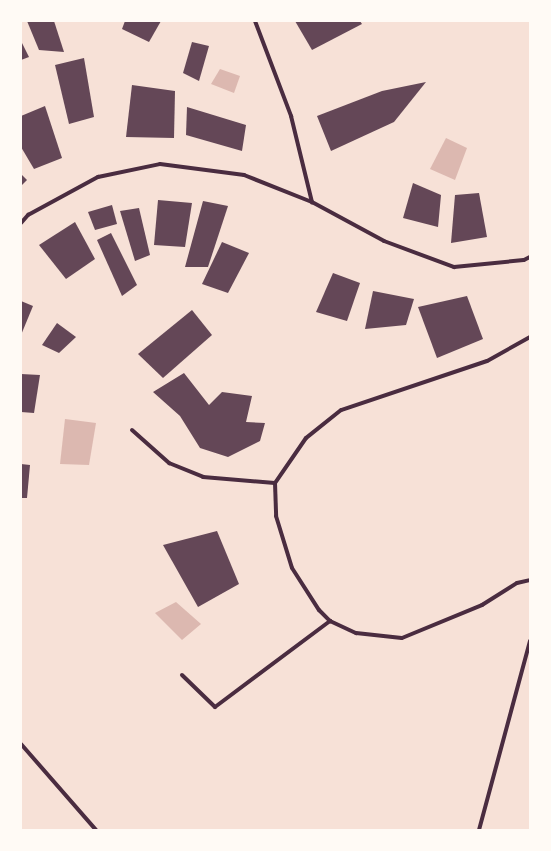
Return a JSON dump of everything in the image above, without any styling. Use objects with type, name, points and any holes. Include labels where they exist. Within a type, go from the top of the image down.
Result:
[{"type":"street","points":[[255,21],[290,116],[312,202]]},
{"type":"street","points":[[21,223],[28,215],[98,176],[160,164],[244,176],[312,202],[384,241],[454,267],[524,260],[530,257]]},
{"type":"street","points":[[530,337],[487,361],[341,410],[306,438],[274,483],[276,516],[292,568],[330,621],[356,633],[402,638],[482,605],[517,583],[530,580]]},
{"type":"street","points":[[132,430],[169,463],[203,477],[274,483]]},
{"type":"street","points":[[182,675],[215,707],[330,621]]},
{"type":"street","points":[[479,830],[530,641]]},
{"type":"street","points":[[21,744],[96,830]]},
{"type":"shaded area","points":[[220,69],[240,76],[234,93],[211,84]]},
{"type":"shaded area","points":[[446,138],[467,148],[455,180],[430,169]]},
{"type":"shaded area","points":[[65,419],[96,423],[89,465],[60,464]]},
{"type":"shaded area","points":[[176,602],[201,624],[182,640],[155,613]]},
{"type":"building","points":[[27,21],[54,21],[64,52],[39,50]]},
{"type":"building","points":[[125,21],[161,21],[149,42],[122,29]]},
{"type":"building","points":[[295,21],[360,21],[362,24],[312,50]]},
{"type":"building","points":[[21,41],[29,57],[21,60]]},
{"type":"building","points":[[192,42],[209,46],[199,81],[183,73]]},
{"type":"building","points":[[84,58],[94,117],[69,124],[55,65]]},
{"type":"building","points":[[426,82],[394,122],[331,151],[317,116],[382,91]]},
{"type":"building","points":[[132,85],[175,91],[174,138],[126,137]]},
{"type":"building","points":[[45,106],[62,158],[34,169],[21,147],[21,116]]},
{"type":"building","points":[[187,107],[246,125],[242,151],[186,135]]},
{"type":"building","points":[[21,174],[27,180],[21,186]]},
{"type":"building","points":[[413,183],[441,195],[438,227],[403,218]]},
{"type":"building","points":[[479,193],[487,237],[451,243],[455,195]]},
{"type":"building","points":[[158,200],[192,203],[185,247],[154,245]]},
{"type":"building","points":[[203,201],[228,206],[208,267],[185,267]]},
{"type":"building","points":[[112,205],[117,224],[95,230],[88,212]]},
{"type":"building","points":[[139,208],[150,255],[135,261],[120,211]]},
{"type":"building","points":[[75,222],[95,259],[66,279],[39,245]]},
{"type":"building","points":[[111,233],[137,285],[122,296],[97,240]]},
{"type":"building","points":[[222,242],[249,253],[228,293],[202,284]]},
{"type":"building","points":[[333,273],[360,283],[347,321],[316,312]]},
{"type":"building","points":[[373,291],[414,299],[406,325],[365,329]]},
{"type":"building","points":[[467,296],[483,339],[437,358],[418,307]]},
{"type":"building","points":[[21,301],[33,306],[21,335]]},
{"type":"building","points":[[192,310],[212,335],[163,378],[138,354]]},
{"type":"building","points":[[57,323],[76,337],[59,353],[42,345]]},
{"type":"building","points":[[184,373],[209,405],[222,392],[252,396],[246,422],[265,423],[260,441],[228,457],[200,448],[180,416],[153,392]]},
{"type":"building","points":[[21,374],[40,375],[34,413],[21,412]]},
{"type":"building","points":[[21,464],[30,465],[27,498],[21,498]]},
{"type":"building","points":[[217,531],[239,584],[198,607],[163,545]]}]
